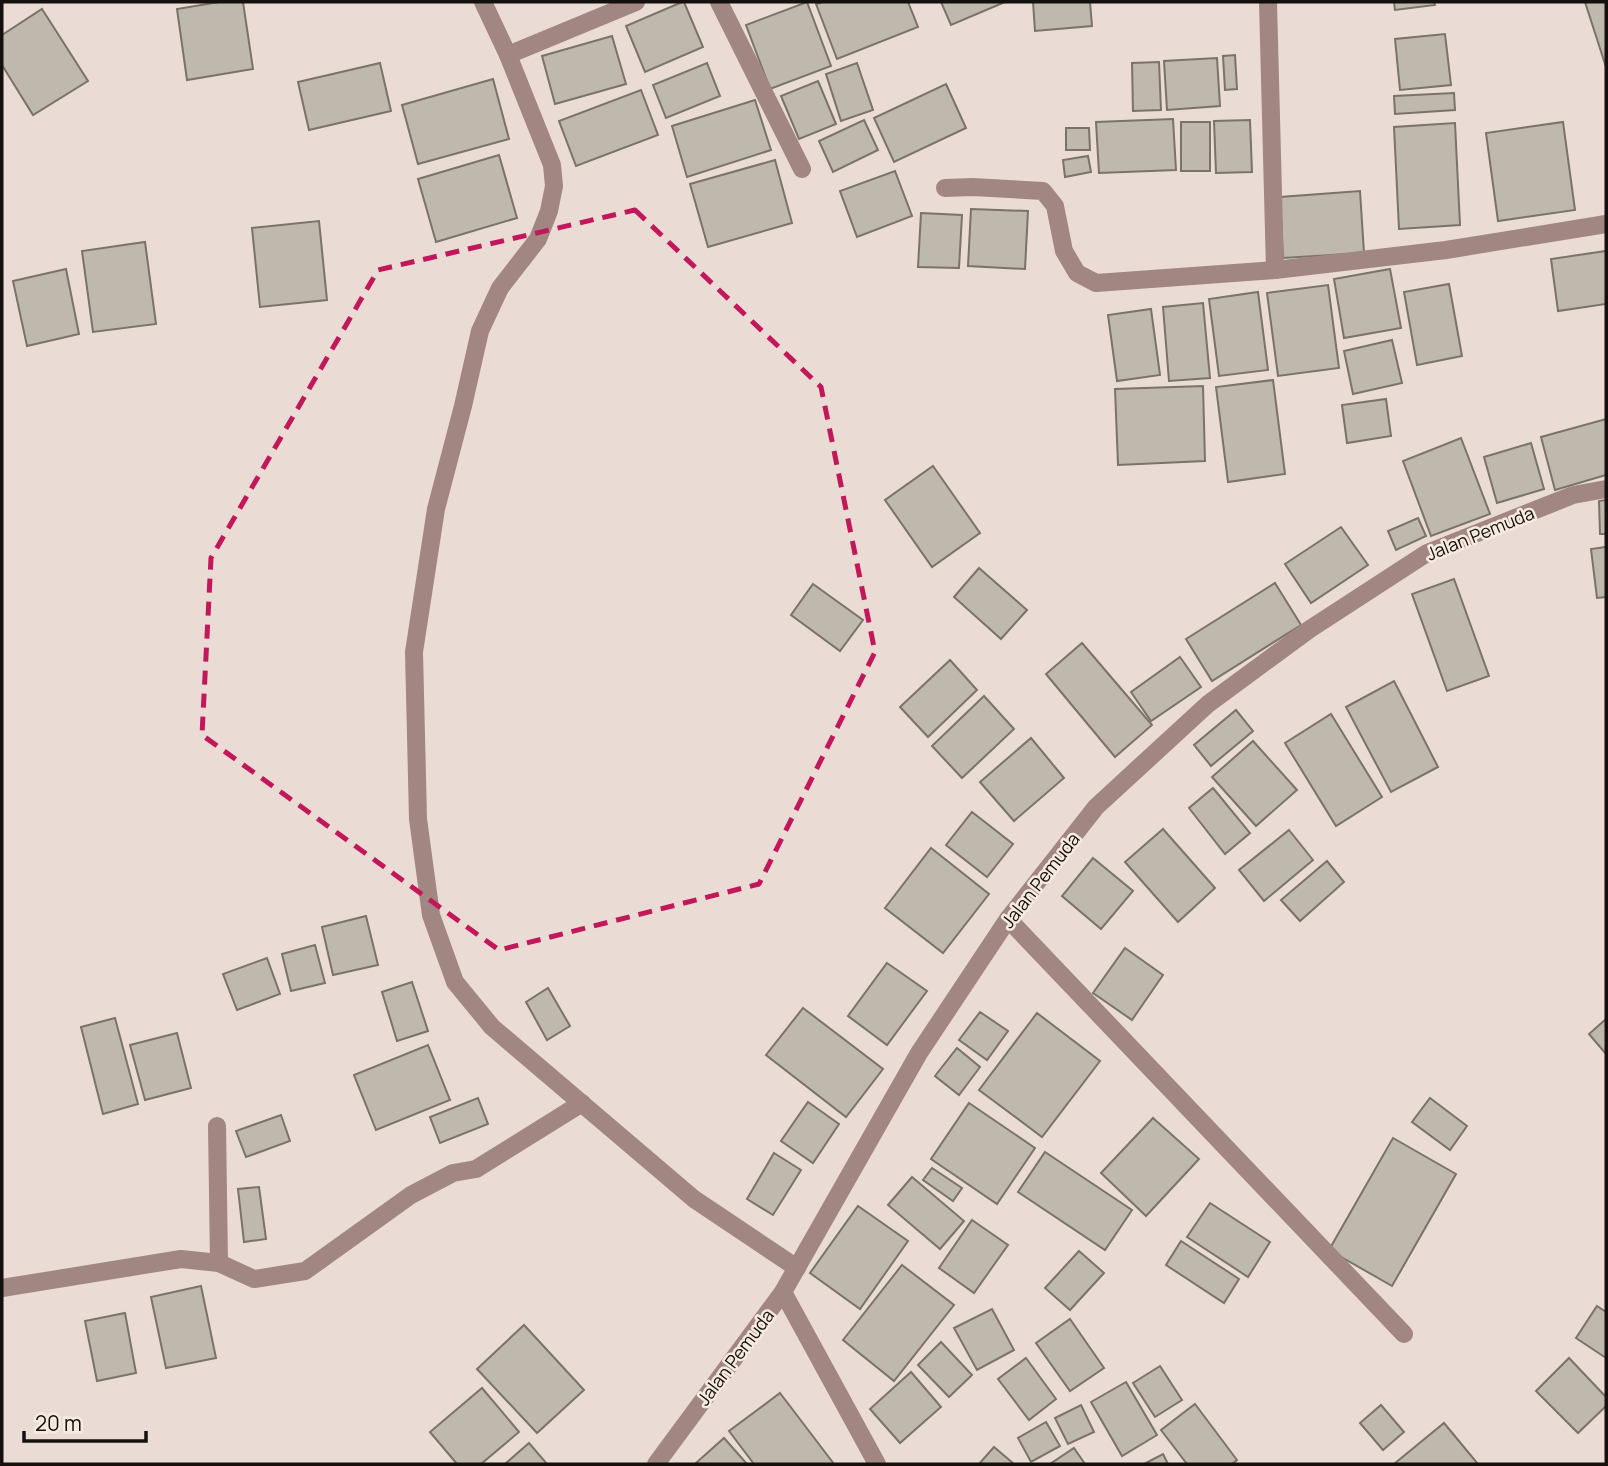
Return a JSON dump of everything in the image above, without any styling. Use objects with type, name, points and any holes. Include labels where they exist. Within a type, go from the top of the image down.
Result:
[{"type":"street","points":[[483,2],[508,55],[552,165],[554,186],[549,211],[538,239],[500,288],[480,331],[436,509],[414,652],[418,820],[431,915],[454,982],[492,1027],[694,1199],[797,1268]]},
{"type":"street","points":[[508,55],[636,2]]},
{"type":"street","points":[[719,2],[802,170]]},
{"type":"street","points":[[1268,2],[1275,270]]},
{"type":"street","points":[[945,188],[1043,191],[1055,206],[1064,251],[1077,273],[1096,283],[1275,270],[1446,250],[1606,224]]},
{"type":"street","name":"Jalan Pemuda","points":[[656,1464],[783,1292],[919,1053],[1008,919],[1096,807],[1208,704],[1310,629],[1427,553],[1573,495],[1606,489]]},
{"type":"street","points":[[1008,919],[1404,1334]]},
{"type":"street","points":[[2,1288],[181,1259],[219,1263],[254,1279],[305,1271],[411,1195],[453,1173],[476,1169],[582,1103]]},
{"type":"street","points":[[217,1126],[219,1263]]},
{"type":"street","points":[[783,1292],[877,1464]]},
{"type":"highlighted area","points":[[635,210],[821,387],[875,652],[759,884],[499,950],[202,735],[211,558],[378,270]]},
{"type":"building","points":[[219,2],[243,2],[253,69],[187,80],[177,9]]},
{"type":"building","points":[[682,2],[703,47],[645,72],[626,26]]},
{"type":"building","points":[[807,2],[831,66],[770,89],[746,25]]},
{"type":"building","points":[[908,2],[918,27],[837,59],[816,4]]},
{"type":"building","points":[[941,2],[1005,2],[951,25]]},
{"type":"building","points":[[1033,2],[1090,2],[1092,26],[1035,31]]},
{"type":"building","points":[[1394,2],[1434,2],[1435,5],[1395,10]]},
{"type":"building","points":[[1585,2],[1606,2],[1606,67]]},
{"type":"building","points":[[42,9],[88,81],[33,115],[2,65],[2,35]]},
{"type":"building","points":[[1445,34],[1451,85],[1400,90],[1395,39]]},
{"type":"building","points":[[612,36],[626,84],[555,104],[542,56]]},
{"type":"building","points":[[1235,55],[1237,89],[1225,90],[1223,56]]},
{"type":"building","points":[[1217,58],[1220,106],[1167,110],[1164,61]]},
{"type":"building","points":[[1159,62],[1161,110],[1133,111],[1132,63]]},
{"type":"building","points":[[380,63],[391,111],[309,130],[298,82]]},
{"type":"building","points":[[707,63],[720,96],[666,118],[653,85]]},
{"type":"building","points":[[857,63],[873,110],[841,121],[826,74]]},
{"type":"building","points":[[493,79],[509,139],[418,164],[402,105]]},
{"type":"building","points":[[818,81],[836,124],[799,139],[781,96]]},
{"type":"building","points":[[946,84],[966,128],[894,162],[874,118]]},
{"type":"building","points":[[641,90],[658,135],[576,166],[559,121]]},
{"type":"building","points":[[1454,93],[1455,110],[1395,114],[1394,96]]},
{"type":"building","points":[[755,100],[771,150],[687,177],[672,126]]},
{"type":"building","points":[[1173,119],[1176,170],[1099,173],[1096,122]]},
{"type":"building","points":[[864,120],[878,150],[833,172],[819,141]]},
{"type":"building","points":[[1250,120],[1252,172],[1216,173],[1214,121]]},
{"type":"building","points":[[1181,122],[1210,122],[1210,171],[1181,171]]},
{"type":"building","points":[[1563,122],[1575,210],[1498,221],[1486,133]]},
{"type":"building","points":[[1455,123],[1460,225],[1399,229],[1394,127]]},
{"type":"building","points":[[1066,128],[1089,128],[1090,150],[1066,150]]},
{"type":"building","points":[[499,155],[517,218],[436,242],[418,179]]},
{"type":"building","points":[[1088,156],[1091,172],[1065,177],[1063,160]]},
{"type":"building","points":[[775,160],[792,223],[708,247],[690,184]]},
{"type":"building","points":[[895,171],[912,216],[857,237],[840,191]]},
{"type":"building","points":[[1360,191],[1364,253],[1283,258],[1280,197]]},
{"type":"building","points":[[971,209],[1028,211],[1025,269],[968,266]]},
{"type":"building","points":[[921,213],[962,215],[959,268],[918,267]]},
{"type":"building","points":[[319,221],[327,300],[260,307],[252,228]]},
{"type":"building","points":[[145,242],[156,324],[93,332],[82,251]]},
{"type":"building","points":[[1606,251],[1606,304],[1558,311],[1551,259]]},
{"type":"building","points":[[66,269],[79,334],[27,346],[13,281]]},
{"type":"building","points":[[1390,269],[1401,328],[1344,338],[1334,279]]},
{"type":"building","points":[[1449,284],[1462,356],[1417,365],[1404,292]]},
{"type":"building","points":[[1328,285],[1339,368],[1278,376],[1267,293]]},
{"type":"building","points":[[1258,292],[1268,370],[1219,376],[1209,299]]},
{"type":"building","points":[[1203,303],[1210,378],[1169,381],[1163,307]]},
{"type":"building","points":[[1151,309],[1160,375],[1117,381],[1108,315]]},
{"type":"building","points":[[1392,340],[1402,383],[1353,394],[1344,351]]},
{"type":"building","points":[[1273,380],[1285,474],[1228,482],[1216,387]]},
{"type":"building","points":[[1203,386],[1205,461],[1118,465],[1115,389]]},
{"type":"building","points":[[1386,399],[1391,436],[1347,443],[1342,405]]},
{"type":"building","points":[[1606,419],[1606,475],[1555,490],[1541,437]]},
{"type":"building","points":[[1461,438],[1490,514],[1431,536],[1403,461]]},
{"type":"building","points":[[1531,443],[1544,489],[1497,503],[1484,457]]},
{"type":"building","points":[[933,466],[980,533],[932,567],[885,500]]},
{"type":"building","points":[[1606,500],[1606,534],[1600,534],[1599,501]]},
{"type":"building","points":[[1418,518],[1426,536],[1396,550],[1388,531]]},
{"type":"building","points":[[1341,527],[1368,565],[1311,603],[1285,564]]},
{"type":"building","points":[[1606,547],[1606,597],[1597,598],[1591,549]]},
{"type":"building","points":[[979,568],[1027,610],[1001,639],[954,597]]},
{"type":"building","points":[[1454,579],[1489,676],[1447,691],[1412,594]]},
{"type":"building","points":[[1275,583],[1301,625],[1212,681],[1186,639]]},
{"type":"building","points":[[813,584],[863,620],[840,651],[791,615]]},
{"type":"building","points":[[1082,643],[1152,725],[1115,757],[1046,674]]},
{"type":"building","points":[[1180,657],[1201,687],[1151,721],[1131,692]]},
{"type":"building","points":[[950,660],[977,690],[928,737],[900,707]]},
{"type":"building","points":[[1394,681],[1438,767],[1391,792],[1346,707]]},
{"type":"building","points":[[984,696],[1014,729],[962,778],[932,746]]},
{"type":"building","points":[[1236,710],[1253,731],[1211,766],[1194,745]]},
{"type":"building","points":[[1331,714],[1382,797],[1336,826],[1285,743]]},
{"type":"building","points":[[1031,738],[1064,778],[1014,821],[980,782]]},
{"type":"building","points":[[1253,741],[1297,790],[1256,826],[1212,777]]},
{"type":"building","points":[[1213,788],[1250,833],[1225,854],[1189,808]]},
{"type":"building","points":[[972,812],[1013,844],[987,877],[946,845]]},
{"type":"building","points":[[1163,829],[1215,888],[1178,922],[1125,862]]},
{"type":"building","points":[[1289,830],[1313,860],[1264,901],[1239,870]]},
{"type":"building","points":[[931,848],[989,894],[943,953],[885,908]]},
{"type":"building","points":[[1093,858],[1133,891],[1101,929],[1062,896]]},
{"type":"building","points":[[1327,861],[1344,882],[1300,921],[1281,900]]},
{"type":"building","points":[[366,916],[378,965],[333,975],[322,927]]},
{"type":"building","points":[[315,945],[325,983],[291,991],[282,954]]},
{"type":"building","points":[[1125,948],[1163,975],[1132,1020],[1093,993]]},
{"type":"building","points":[[267,958],[280,994],[237,1010],[223,974]]},
{"type":"building","points":[[887,963],[927,991],[887,1045],[848,1016]]},
{"type":"building","points":[[412,982],[428,1031],[397,1041],[382,992]]},
{"type":"building","points":[[548,988],[570,1026],[547,1040],[526,1002]]},
{"type":"building","points":[[803,1008],[883,1069],[846,1117],[766,1055]]},
{"type":"building","points":[[980,1012],[1008,1031],[987,1060],[959,1040]]},
{"type":"building","points":[[1037,1013],[1100,1061],[1042,1137],[979,1090]]},
{"type":"building","points":[[115,1018],[138,1104],[103,1114],[81,1027]]},
{"type":"building","points":[[1606,1019],[1606,1054],[1589,1034]]},
{"type":"building","points":[[177,1033],[191,1088],[145,1100],[130,1045]]},
{"type":"building","points":[[428,1045],[450,1100],[376,1130],[354,1075]]},
{"type":"building","points":[[957,1048],[980,1067],[959,1095],[935,1076]]},
{"type":"building","points":[[478,1098],[488,1124],[440,1143],[430,1117]]},
{"type":"building","points":[[1430,1098],[1467,1126],[1450,1150],[1412,1122]]},
{"type":"building","points":[[808,1102],[839,1124],[813,1163],[781,1141]]},
{"type":"building","points":[[969,1103],[1035,1148],[997,1204],[931,1159]]},
{"type":"building","points":[[281,1115],[290,1141],[246,1157],[236,1131]]},
{"type":"building","points":[[1153,1118],[1199,1159],[1146,1216],[1101,1173]]},
{"type":"building","points":[[1393,1138],[1456,1174],[1392,1286],[1329,1250]]},
{"type":"building","points":[[1045,1152],[1132,1210],[1105,1250],[1018,1192]]},
{"type":"building","points":[[774,1153],[801,1170],[773,1215],[747,1199]]},
{"type":"building","points":[[932,1168],[962,1188],[953,1201],[923,1180]]},
{"type":"building","points":[[912,1177],[964,1221],[940,1249],[888,1205]]},
{"type":"building","points":[[259,1187],[266,1239],[244,1242],[238,1189]]},
{"type":"building","points":[[1210,1203],[1270,1242],[1248,1277],[1187,1237]]},
{"type":"building","points":[[858,1206],[908,1241],[860,1309],[810,1273]]},
{"type":"building","points":[[972,1220],[1008,1245],[974,1293],[939,1268]]},
{"type":"building","points":[[1181,1241],[1239,1279],[1224,1303],[1166,1265]]},
{"type":"building","points":[[1079,1251],[1104,1273],[1070,1310],[1045,1288]]},
{"type":"building","points":[[902,1265],[954,1305],[894,1381],[843,1340]]},
{"type":"building","points":[[201,1286],[216,1358],[166,1368],[151,1297]]},
{"type":"building","points":[[1597,1306],[1606,1312],[1606,1358],[1576,1338]]},
{"type":"building","points":[[992,1309],[1014,1350],[977,1370],[954,1328]]},
{"type":"building","points":[[125,1313],[136,1373],[97,1381],[85,1321]]},
{"type":"building","points":[[1070,1319],[1104,1368],[1070,1391],[1036,1343]]},
{"type":"building","points":[[524,1325],[584,1390],[537,1433],[477,1369]]},
{"type":"building","points":[[941,1342],[972,1375],[949,1397],[918,1365]]},
{"type":"building","points":[[1026,1358],[1056,1399],[1029,1420],[998,1379]]},
{"type":"building","points":[[1569,1358],[1606,1397],[1606,1406],[1578,1433],[1536,1391]]},
{"type":"building","points":[[1160,1366],[1182,1400],[1155,1417],[1133,1383]]},
{"type":"building","points":[[911,1372],[941,1407],[900,1443],[870,1409]]},
{"type":"building","points":[[1126,1382],[1157,1435],[1122,1456],[1091,1402]]},
{"type":"building","points":[[482,1388],[519,1432],[481,1464],[457,1464],[430,1432]]},
{"type":"building","points":[[780,1393],[834,1464],[754,1464],[729,1431]]},
{"type":"building","points":[[1195,1404],[1237,1460],[1232,1464],[1187,1464],[1161,1430]]},
{"type":"building","points":[[1081,1405],[1094,1432],[1068,1444],[1055,1418]]},
{"type":"building","points":[[1381,1405],[1404,1432],[1383,1450],[1360,1423]]},
{"type":"building","points":[[1046,1422],[1060,1446],[1031,1462],[1018,1438]]},
{"type":"building","points":[[1444,1423],[1478,1464],[1394,1464]]},
{"type":"building","points":[[724,1438],[747,1464],[696,1463]]},
{"type":"building","points":[[529,1443],[547,1464],[505,1464]]},
{"type":"building","points":[[994,1447],[1014,1464],[979,1464]]},
{"type":"building","points":[[1074,1448],[1085,1464],[1050,1464]]},
{"type":"building","points":[[1163,1454],[1168,1464],[1144,1464]]}]
